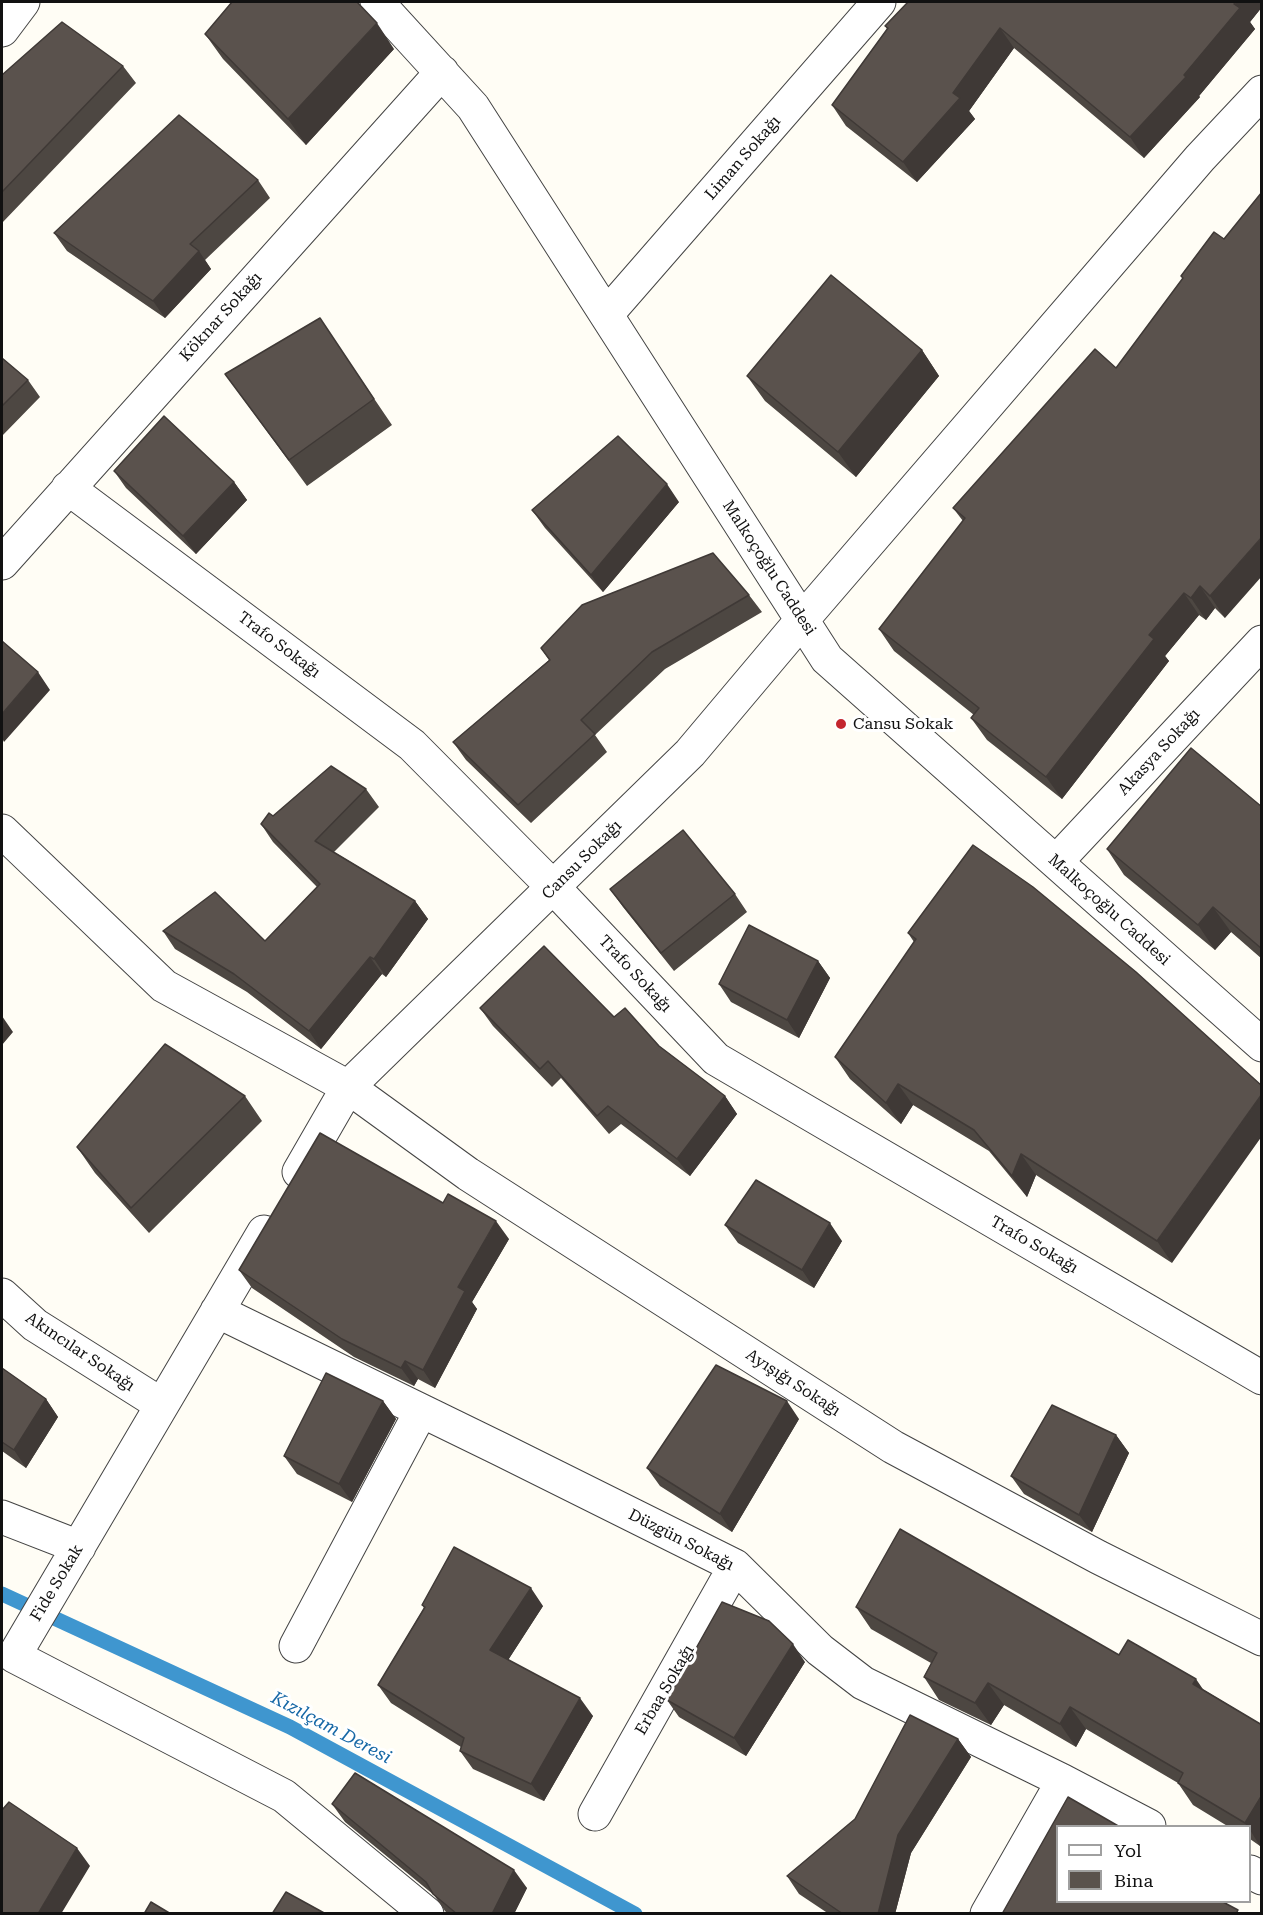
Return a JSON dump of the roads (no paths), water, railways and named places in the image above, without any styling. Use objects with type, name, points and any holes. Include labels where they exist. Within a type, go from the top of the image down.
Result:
[{"type":"street","points":[[2,30],[23,2]]},
{"type":"street","name":"Liman Sokağı","points":[[607,314],[879,2]]},
{"type":"street","name":"Malkoçoğlu Caddesi","points":[[396,8],[442,72],[473,106],[827,659],[1262,1045]]},
{"type":"street","name":"Köknar Sokağı","points":[[2,562],[442,72]]},
{"type":"street","name":"Cansu Sokağı","points":[[348,1087],[690,753],[1200,158],[1262,92]]},
{"type":"street","name":"Trafo Sokağı","points":[[68,488],[412,745],[554,888],[716,1059],[1262,1378]]},
{"type":"street","name":"Akasya Sokağı","points":[[1056,862],[1262,642]]},
{"type":"street","name":"Ayışığı Sokağı","points":[[2,831],[164,986],[348,1087],[468,1174],[893,1447],[1098,1557],[1262,1639]]},
{"type":"street","name":"Fide Sokak","points":[[348,1087],[79,1547],[13,1649],[284,1796],[427,1914]]},
{"type":"street","name":"Akıncılar Sokağı","points":[[2,1295],[35,1325],[162,1405]]},
{"type":"street","name":"Düzgün Sokağı","points":[[217,1311],[735,1566],[820,1650],[864,1683],[1063,1781],[1145,1825]]},
{"type":"street","points":[[296,1646],[421,1411]]},
{"type":"street","points":[[2,1517],[79,1547]]},
{"type":"street","name":"Erbaa Sokağı","points":[[595,1814],[735,1566]]},
{"type":"street","points":[[987,1914],[1063,1781]]},
{"type":"waterway","name":"Kızılçam Deresi","points":[[2,1594],[290,1727],[635,1914]]},
{"type":"place","name":"Cansu Sokak","points":[[841,724]]}]
